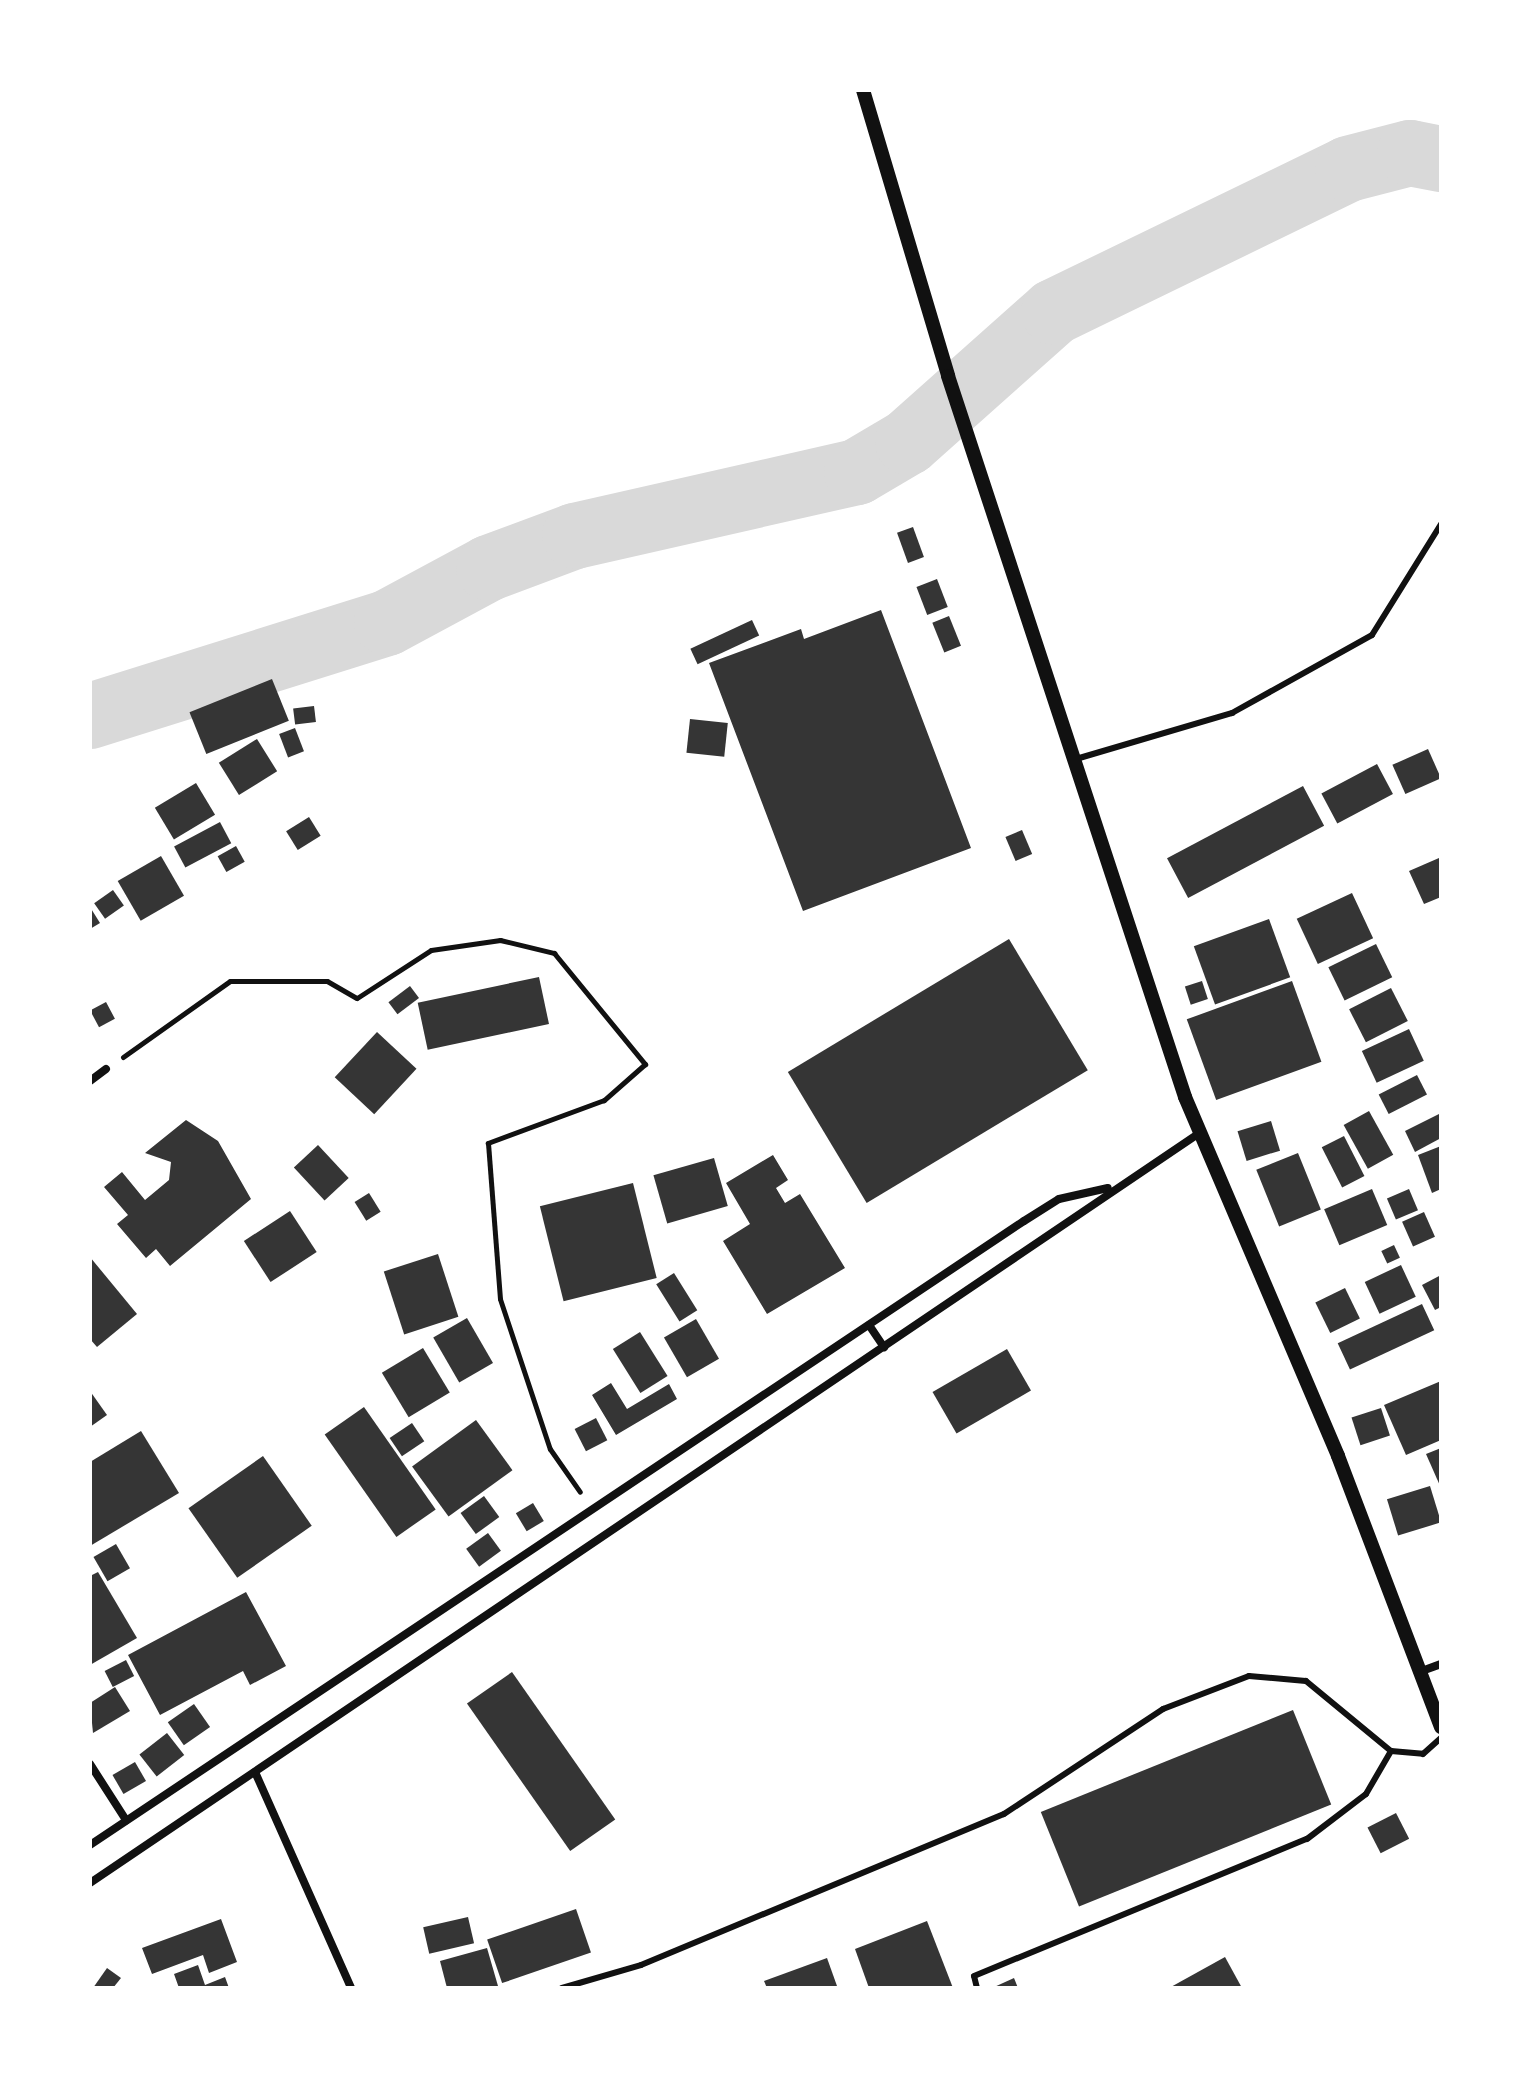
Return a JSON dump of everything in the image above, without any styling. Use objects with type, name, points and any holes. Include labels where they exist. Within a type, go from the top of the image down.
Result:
[{"type":"street","points":[[863,90],[948,376],[1073,760],[1201,1132],[1338,1456],[1441,1727]]},
{"type":"street","points":[[90,1081],[106,1069]]},
{"type":"street","points":[[90,1883],[884,1347],[1109,1188],[1201,1132]]},
{"type":"street","points":[[90,1845],[1059,1199],[1109,1188]]},
{"type":"street","points":[[869,1325],[884,1347]]},
{"type":"street","points":[[1418,1672],[1441,1664]]},
{"type":"street","points":[[90,1764],[126,1820]]},
{"type":"street","points":[[255,1772],[351,1988]]},
{"type":"lane","points":[[1073,760],[1232,713],[1372,635],[1441,524]]},
{"type":"lane","points":[[562,1988],[587,1984],[1004,1814],[1163,1709],[1249,1676],[1306,1681],[1391,1751],[1423,1754],[1441,1738]]},
{"type":"lane","points":[[977,1988],[974,1976],[1307,1839],[1366,1794],[1391,1751]]},
{"type":"path","points":[[106,1069],[230,981],[327,981],[357,998],[431,950],[500,940],[554,953],[645,1064],[604,1100],[488,1143],[500,1299],[550,1449],[593,1511]]},
{"type":"building","points":[[913,527],[924,557],[908,563],[897,533]]},
{"type":"building","points":[[937,579],[948,607],[927,615],[916,587]]},
{"type":"building","points":[[881,610],[971,848],[803,911],[709,663],[801,629],[804,639]]},
{"type":"building","points":[[949,616],[961,646],[944,652],[932,623]]},
{"type":"building","points":[[752,620],[759,635],[698,664],[690,649]]},
{"type":"building","points":[[272,679],[289,721],[206,754],[189,712]]},
{"type":"building","points":[[314,706],[316,722],[295,724],[293,709]]},
{"type":"building","points":[[690,719],[728,723],[724,757],[686,753]]},
{"type":"building","points":[[295,728],[304,751],[288,757],[279,734]]},
{"type":"building","points":[[257,739],[277,771],[239,795],[219,763]]},
{"type":"building","points":[[1428,749],[1441,778],[1405,794],[1392,765]]},
{"type":"building","points":[[1377,764],[1393,794],[1337,824],[1321,794]]},
{"type":"building","points":[[196,783],[215,815],[174,839],[155,808]]},
{"type":"building","points":[[1303,786],[1324,826],[1188,898],[1167,858]]},
{"type":"building","points":[[309,817],[321,836],[298,850],[286,831]]},
{"type":"building","points":[[220,822],[231,843],[185,868],[174,846]]},
{"type":"building","points":[[1022,830],[1032,854],[1016,861],[1005,837]]},
{"type":"building","points":[[236,846],[245,862],[226,872],[218,856]]},
{"type":"building","points":[[161,856],[184,896],[141,921],[118,881]]},
{"type":"building","points":[[1439,858],[1441,897],[1424,904],[1409,871]]},
{"type":"building","points":[[113,890],[124,906],[105,919],[94,903]]},
{"type":"building","points":[[1352,893],[1373,938],[1318,964],[1297,919]]},
{"type":"building","points":[[90,907],[100,923],[90,929]]},
{"type":"building","points":[[1269,919],[1290,977],[1215,1005],[1194,946]]},
{"type":"building","points":[[1009,939],[1088,1070],[867,1203],[788,1072]]},
{"type":"building","points":[[1376,944],[1392,977],[1345,1000],[1328,967]]},
{"type":"building","points":[[539,977],[549,1024],[428,1050],[418,1003]]},
{"type":"building","points":[[1202,981],[1208,999],[1191,1005],[1185,987]]},
{"type":"building","points":[[1292,981],[1321,1062],[1216,1100],[1187,1019]]},
{"type":"building","points":[[410,986],[419,998],[397,1014],[388,1002]]},
{"type":"building","points":[[1391,988],[1408,1021],[1366,1042],[1349,1009]]},
{"type":"building","points":[[106,1002],[115,1019],[99,1027],[90,1010]]},
{"type":"building","points":[[1409,1029],[1424,1061],[1377,1083],[1362,1051]]},
{"type":"building","points":[[377,1032],[416,1069],[374,1114],[335,1077]]},
{"type":"building","points":[[1417,1075],[1427,1095],[1389,1114],[1379,1095]]},
{"type":"building","points":[[1369,1111],[1393,1155],[1368,1169],[1344,1125]]},
{"type":"building","points":[[1439,1114],[1441,1138],[1415,1152],[1405,1131]]},
{"type":"building","points":[[186,1120],[218,1141],[251,1199],[170,1266],[156,1249],[146,1258],[117,1224],[128,1215],[104,1187],[122,1172],[145,1200],[169,1180],[171,1162],[145,1153]]},
{"type":"building","points":[[1271,1121],[1280,1151],[1247,1161],[1238,1131]]},
{"type":"building","points":[[1344,1136],[1364,1176],[1342,1187],[1322,1147]]},
{"type":"building","points":[[318,1145],[349,1178],[325,1200],[294,1168]]},
{"type":"building","points":[[1441,1146],[1441,1189],[1432,1193],[1418,1155]]},
{"type":"building","points":[[1298,1153],[1321,1210],[1279,1226],[1256,1170]]},
{"type":"building","points":[[773,1155],[788,1180],[776,1188],[785,1203],[800,1194],[845,1268],[767,1314],[723,1241],[750,1224],[726,1183]]},
{"type":"building","points":[[714,1158],[728,1206],[667,1223],[653,1175]]},
{"type":"building","points":[[633,1183],[657,1278],[564,1301],[540,1206]]},
{"type":"building","points":[[1372,1189],[1387,1225],[1339,1245],[1324,1209]]},
{"type":"building","points":[[1409,1189],[1418,1210],[1396,1220],[1387,1198]]},
{"type":"building","points":[[369,1193],[381,1212],[366,1221],[355,1202]]},
{"type":"building","points":[[290,1211],[317,1252],[271,1282],[244,1241]]},
{"type":"building","points":[[1424,1212],[1435,1237],[1413,1246],[1402,1222]]},
{"type":"building","points":[[1394,1245],[1400,1258],[1387,1264],[1381,1251]]},
{"type":"building","points":[[438,1254],[458,1317],[404,1334],[384,1272]]},
{"type":"building","points":[[90,1257],[137,1314],[97,1347],[90,1339]]},
{"type":"building","points":[[1401,1265],[1416,1297],[1380,1314],[1365,1282]]},
{"type":"building","points":[[674,1273],[697,1310],[680,1321],[656,1284]]},
{"type":"building","points":[[1441,1275],[1441,1307],[1435,1310],[1422,1285]]},
{"type":"building","points":[[1345,1288],[1360,1319],[1330,1333],[1315,1302]]},
{"type":"building","points":[[1422,1304],[1434,1330],[1350,1370],[1338,1343]]},
{"type":"building","points":[[467,1318],[493,1363],[459,1383],[433,1338]]},
{"type":"building","points":[[696,1319],[719,1359],[687,1377],[664,1338]]},
{"type":"building","points":[[640,1332],[668,1376],[640,1393],[613,1349]]},
{"type":"building","points":[[423,1348],[450,1393],[409,1417],[382,1373]]},
{"type":"building","points":[[1007,1349],[1031,1391],[957,1434],[933,1392]]},
{"type":"building","points":[[1441,1381],[1441,1440],[1406,1455],[1384,1405]]},
{"type":"building","points":[[611,1383],[627,1409],[669,1384],[677,1399],[616,1435],[592,1395]]},
{"type":"building","points":[[90,1391],[107,1415],[90,1427]]},
{"type":"building","points":[[364,1407],[436,1509],[396,1537],[325,1435]]},
{"type":"building","points":[[1381,1408],[1390,1436],[1360,1445],[1352,1418]]},
{"type":"building","points":[[596,1418],[607,1440],[586,1451],[575,1429]]},
{"type":"building","points":[[476,1420],[512,1470],[449,1517],[412,1466]]},
{"type":"building","points":[[412,1423],[424,1441],[402,1456],[390,1438]]},
{"type":"building","points":[[141,1431],[179,1493],[90,1546],[90,1462]]},
{"type":"building","points":[[1441,1448],[1441,1488],[1426,1454]]},
{"type":"building","points":[[263,1456],[312,1526],[237,1578],[188,1508]]},
{"type":"building","points":[[1430,1486],[1441,1522],[1398,1535],[1387,1499]]},
{"type":"building","points":[[484,1496],[499,1517],[476,1534],[461,1513]]},
{"type":"building","points":[[533,1503],[544,1521],[527,1531],[516,1513]]},
{"type":"building","points":[[488,1533],[501,1551],[479,1567],[466,1549]]},
{"type":"building","points":[[116,1544],[130,1568],[107,1581],[93,1557]]},
{"type":"building","points":[[98,1572],[137,1638],[90,1665],[90,1576]]},
{"type":"building","points":[[246,1592],[286,1666],[250,1685],[243,1671],[160,1715],[128,1655]]},
{"type":"building","points":[[126,1660],[134,1676],[113,1687],[105,1671]]},
{"type":"building","points":[[512,1672],[615,1819],[570,1851],[467,1704]]},
{"type":"building","points":[[115,1687],[130,1711],[93,1733],[90,1703]]},
{"type":"building","points":[[194,1704],[210,1727],[184,1745],[168,1722]]},
{"type":"building","points":[[1293,1710],[1331,1805],[1079,1906],[1041,1812]]},
{"type":"building","points":[[167,1733],[184,1755],[157,1777],[139,1755]]},
{"type":"building","points":[[135,1762],[146,1781],[123,1794],[112,1775]]},
{"type":"building","points":[[1396,1813],[1409,1839],[1381,1853],[1367,1828]]},
{"type":"building","points":[[576,1909],[591,1952],[502,1983],[487,1940]]},
{"type":"building","points":[[468,1917],[474,1943],[429,1954],[423,1927]]},
{"type":"building","points":[[221,1919],[237,1962],[209,1973],[203,1955],[152,1974],[142,1948]]},
{"type":"building","points":[[927,1921],[953,1988],[869,1988],[855,1949]]},
{"type":"building","points":[[487,1948],[498,1986],[447,1988],[440,1961]]},
{"type":"building","points":[[1225,1957],[1242,1988],[1169,1988]]},
{"type":"building","points":[[827,1958],[837,1986],[767,1988],[764,1981]]},
{"type":"building","points":[[198,1965],[205,1985],[225,1977],[229,1988],[179,1988],[174,1974]]},
{"type":"building","points":[[107,1968],[121,1978],[113,1988],[93,1988]]},
{"type":"building","points":[[1014,1978],[1018,1988],[992,1988]]},
{"type":"waterway","points":[[90,716],[387,623],[489,568],[575,536],[857,472],[908,442],[1054,312],[1348,169],[1410,153],[1441,159]]}]
